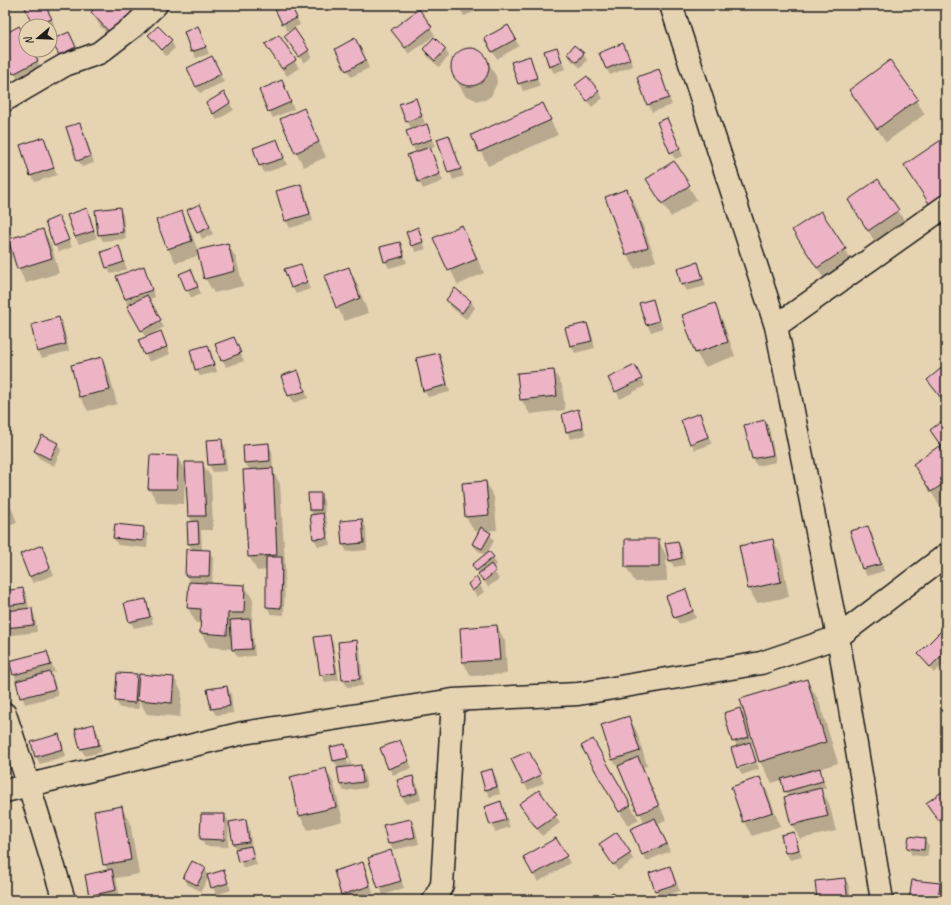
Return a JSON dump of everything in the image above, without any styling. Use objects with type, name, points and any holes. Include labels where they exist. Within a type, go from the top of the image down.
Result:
[{"type":"street","points":[[5,100],[65,65],[99,53],[134,26],[156,5]]},
{"type":"street","points":[[671,5],[776,326],[838,637],[882,900]]},
{"type":"street","points":[[776,326],[946,206]]},
{"type":"street","points":[[5,791],[243,733],[453,700],[578,694],[761,663],[838,637],[946,555]]},
{"type":"street","points":[[434,900],[442,885],[453,700]]},
{"type":"street","points":[[5,714],[30,786],[64,900]]},
{"type":"building","points":[[24,5],[45,5],[52,18],[30,18]]},
{"type":"building","points":[[98,5],[126,5],[134,14],[111,34],[91,12]]},
{"type":"building","points":[[273,5],[291,5],[297,18],[282,24]]},
{"type":"building","points":[[457,5],[470,5],[459,9]]},
{"type":"building","points":[[419,9],[432,27],[405,48],[391,30]]},
{"type":"building","points":[[508,25],[516,39],[492,52],[484,38]]},
{"type":"building","points":[[158,26],[172,40],[162,50],[148,35]]},
{"type":"building","points":[[198,26],[206,47],[191,52],[184,32]]},
{"type":"building","points":[[18,27],[18,58],[36,58],[38,61],[13,74],[5,58],[5,34]]},
{"type":"building","points":[[294,28],[309,50],[299,57],[284,36]]},
{"type":"building","points":[[69,32],[76,47],[59,55],[58,37]]},
{"type":"building","points":[[279,35],[296,60],[282,69],[265,44]]},
{"type":"building","points":[[434,37],[446,49],[435,61],[423,49]]},
{"type":"building","points":[[355,38],[366,60],[346,71],[335,49]]},
{"type":"building","points":[[623,43],[630,59],[606,69],[599,53]]},
{"type":"building","points":[[574,45],[584,53],[577,62],[567,54]]},
{"type":"building","points":[[557,47],[562,62],[549,67],[544,51]]},
{"type":"building","points":[[466,48],[474,48],[484,53],[488,60],[488,74],[484,81],[474,86],[466,86],[456,81],[454,78],[451,71],[451,63],[456,53],[459,51]]},
{"type":"building","points":[[212,56],[221,74],[196,87],[187,68]]},
{"type":"building","points":[[530,56],[537,78],[518,84],[511,62]]},
{"type":"building","points":[[890,60],[918,99],[877,129],[849,90]]},
{"type":"building","points":[[659,69],[669,98],[647,105],[637,77]]},
{"type":"building","points":[[587,76],[599,91],[587,101],[575,85]]},
{"type":"building","points":[[282,80],[291,102],[268,112],[259,90]]},
{"type":"building","points":[[224,92],[230,103],[213,114],[206,103]]},
{"type":"building","points":[[416,98],[422,116],[406,122],[399,104]]},
{"type":"building","points":[[543,103],[551,120],[479,152],[471,135]]},
{"type":"building","points":[[304,108],[319,142],[295,153],[280,119]]},
{"type":"building","points":[[667,118],[680,148],[670,153],[657,122]]},
{"type":"building","points":[[80,123],[91,156],[77,161],[66,127]]},
{"type":"building","points":[[427,124],[432,139],[411,146],[406,131]]},
{"type":"building","points":[[449,135],[461,169],[448,173],[437,139]]},
{"type":"building","points":[[44,137],[54,168],[30,176],[20,145]]},
{"type":"building","points":[[277,139],[284,158],[259,166],[253,148]]},
{"type":"building","points":[[941,140],[946,148],[946,194],[930,205],[904,165]]},
{"type":"building","points":[[430,147],[440,174],[418,182],[407,155]]},
{"type":"building","points":[[674,161],[690,185],[662,204],[646,179]]},
{"type":"building","points":[[878,179],[899,210],[868,231],[848,200]]},
{"type":"building","points":[[301,184],[310,214],[285,221],[276,191]]},
{"type":"building","points":[[627,189],[648,247],[626,255],[605,197]]},
{"type":"building","points":[[200,204],[210,227],[197,233],[187,210]]},
{"type":"building","points":[[120,207],[123,232],[98,235],[95,210]]},
{"type":"building","points":[[87,208],[94,231],[75,237],[67,215]]},
{"type":"building","points":[[182,211],[192,241],[167,249],[156,220]]},
{"type":"building","points":[[821,211],[846,249],[817,268],[792,230]]},
{"type":"building","points":[[59,216],[69,240],[54,246],[45,222]]},
{"type":"building","points":[[462,225],[477,259],[448,271],[433,238]]},
{"type":"building","points":[[418,227],[423,242],[411,246],[406,232]]},
{"type":"building","points":[[43,229],[52,258],[17,269],[8,239]]},
{"type":"building","points":[[400,242],[404,256],[384,262],[380,247]]},
{"type":"building","points":[[228,243],[235,271],[204,279],[197,250]]},
{"type":"building","points":[[119,246],[124,262],[106,268],[101,252]]},
{"type":"building","points":[[698,262],[703,279],[681,285],[677,268]]},
{"type":"building","points":[[301,264],[307,282],[291,288],[284,269]]},
{"type":"building","points":[[144,266],[152,290],[125,299],[116,276]]},
{"type":"building","points":[[349,267],[360,298],[336,308],[324,276]]},
{"type":"building","points":[[191,269],[198,287],[186,291],[179,274]]},
{"type":"building","points":[[455,288],[471,301],[462,313],[446,300]]},
{"type":"building","points":[[147,295],[161,320],[141,331],[127,306]]},
{"type":"building","points":[[946,298],[946,309],[943,299]]},
{"type":"building","points":[[653,299],[659,321],[646,325],[639,303]]},
{"type":"building","points":[[715,303],[728,342],[695,353],[682,315]]},
{"type":"building","points":[[59,317],[66,344],[37,352],[31,325]]},
{"type":"building","points":[[587,323],[592,341],[570,346],[565,328]]},
{"type":"building","points":[[161,331],[167,347],[144,355],[138,340]]},
{"type":"building","points":[[234,337],[241,353],[221,361],[215,344]]},
{"type":"building","points":[[208,345],[214,365],[195,370],[190,350]]},
{"type":"building","points":[[439,353],[447,385],[423,391],[416,358]]},
{"type":"building","points":[[102,357],[110,390],[79,397],[71,365]]},
{"type":"building","points":[[635,365],[642,379],[615,392],[608,378]]},
{"type":"building","points":[[945,365],[946,366],[946,404],[927,380]]},
{"type":"building","points":[[298,370],[305,391],[288,396],[281,376]]},
{"type":"building","points":[[554,370],[557,396],[520,400],[517,373]]},
{"type":"building","points":[[578,409],[583,428],[566,432],[562,414]]},
{"type":"building","points":[[700,413],[708,437],[690,444],[681,420]]},
{"type":"building","points":[[946,418],[946,453],[930,430]]},
{"type":"building","points":[[765,420],[773,455],[752,459],[744,425]]},
{"type":"building","points":[[42,435],[58,443],[50,459],[34,451]]},
{"type":"building","points":[[222,439],[224,464],[208,465],[206,440]]},
{"type":"building","points":[[269,443],[270,461],[244,463],[243,445]]},
{"type":"building","points":[[939,446],[946,457],[946,482],[931,492],[913,464]]},
{"type":"building","points":[[150,455],[178,456],[177,489],[148,489]]},
{"type":"building","points":[[185,462],[203,462],[206,516],[188,516]]},
{"type":"building","points":[[273,468],[277,555],[248,557],[243,470]]},
{"type":"building","points":[[486,481],[489,515],[465,517],[462,483]]},
{"type":"building","points":[[308,493],[321,493],[321,510],[309,510]]},
{"type":"building","points":[[5,496],[10,508],[5,510]]},
{"type":"building","points":[[323,513],[327,538],[313,539],[310,515]]},
{"type":"building","points":[[362,519],[364,543],[342,545],[340,521]]},
{"type":"building","points":[[198,521],[199,543],[188,544],[187,522]]},
{"type":"building","points":[[115,524],[144,527],[143,541],[113,538]]},
{"type":"building","points":[[868,526],[881,564],[862,569],[850,531]]},
{"type":"building","points":[[481,527],[491,533],[482,549],[472,544]]},
{"type":"building","points":[[625,539],[659,539],[659,567],[625,567]]},
{"type":"building","points":[[773,539],[781,582],[748,589],[739,546]]},
{"type":"building","points":[[678,541],[682,558],[669,561],[665,543]]},
{"type":"building","points":[[42,545],[50,568],[29,577],[20,554]]},
{"type":"building","points":[[186,549],[210,550],[209,576],[185,576]]},
{"type":"building","points":[[489,551],[494,557],[476,571],[472,565]]},
{"type":"building","points":[[266,557],[282,557],[281,608],[266,607]]},
{"type":"building","points":[[491,564],[496,571],[484,581],[478,574]]},
{"type":"building","points":[[476,577],[481,584],[472,591],[468,584]]},
{"type":"building","points":[[189,582],[245,585],[244,613],[228,613],[227,635],[200,633],[201,609],[187,608]]},
{"type":"building","points":[[23,588],[26,603],[5,606],[5,591]]},
{"type":"building","points":[[686,589],[693,611],[674,618],[666,596]]},
{"type":"building","points":[[146,599],[150,617],[129,622],[124,603]]},
{"type":"building","points":[[32,608],[34,625],[5,628],[5,611]]},
{"type":"building","points":[[250,619],[252,649],[232,650],[230,620]]},
{"type":"building","points":[[497,625],[500,660],[462,662],[460,628]]},
{"type":"building","points":[[941,631],[946,636],[946,651],[930,667],[918,654]]},
{"type":"building","points":[[330,635],[336,673],[320,675],[314,637]]},
{"type":"building","points":[[357,640],[360,679],[342,680],[338,642]]},
{"type":"building","points":[[47,651],[51,665],[13,675],[9,661]]},
{"type":"building","points":[[50,672],[55,689],[20,698],[16,681]]},
{"type":"building","points":[[117,673],[137,674],[135,703],[115,701]]},
{"type":"building","points":[[139,674],[174,677],[172,703],[137,700]]},
{"type":"building","points":[[807,679],[826,742],[759,762],[740,699]]},
{"type":"building","points":[[227,686],[230,706],[211,709],[207,689]]},
{"type":"building","points":[[740,708],[749,737],[732,742],[724,713]]},
{"type":"building","points":[[629,716],[640,751],[612,760],[601,725]]},
{"type":"building","points":[[94,724],[99,745],[80,749],[75,729]]},
{"type":"building","points":[[59,734],[63,749],[35,757],[31,742]]},
{"type":"building","points":[[593,739],[631,805],[619,812],[581,746]]},
{"type":"building","points":[[400,740],[409,761],[388,769],[380,748]]},
{"type":"building","points":[[750,742],[756,762],[737,768],[731,748]]},
{"type":"building","points":[[345,744],[348,758],[333,761],[330,747]]},
{"type":"building","points":[[529,751],[541,775],[523,784],[511,759]]},
{"type":"building","points":[[638,757],[659,806],[638,814],[618,766]]},
{"type":"building","points":[[361,765],[363,782],[340,785],[337,768]]},
{"type":"building","points":[[326,768],[336,807],[299,816],[290,777]]},
{"type":"building","points":[[820,768],[823,781],[784,792],[781,779]]},
{"type":"building","points":[[492,769],[497,787],[485,790],[480,772]]},
{"type":"building","points":[[413,776],[417,793],[402,797],[397,780]]},
{"type":"building","points":[[760,777],[773,812],[743,822],[731,787]]},
{"type":"building","points":[[821,788],[828,816],[791,825],[784,797]]},
{"type":"building","points":[[946,789],[946,815],[938,820],[926,803]]},
{"type":"building","points":[[539,790],[557,815],[537,829],[519,804]]},
{"type":"building","points":[[501,801],[506,820],[490,825],[484,807]]},
{"type":"building","points":[[122,806],[131,860],[103,865],[94,811]]},
{"type":"building","points":[[201,814],[225,814],[224,840],[200,839]]},
{"type":"building","points":[[655,818],[667,844],[642,855],[630,829]]},
{"type":"building","points":[[246,819],[249,842],[233,844],[229,822]]},
{"type":"building","points":[[411,819],[415,837],[388,844],[383,825]]},
{"type":"building","points":[[617,832],[631,853],[613,865],[599,844]]},
{"type":"building","points":[[794,832],[799,850],[785,853],[781,835]]},
{"type":"building","points":[[909,836],[925,838],[924,850],[907,848]]},
{"type":"building","points":[[556,838],[567,856],[533,875],[523,857]]},
{"type":"building","points":[[251,846],[254,858],[238,862],[235,849]]},
{"type":"building","points":[[391,850],[401,881],[378,888],[368,858]]},
{"type":"building","points":[[192,861],[206,868],[197,885],[183,878]]},
{"type":"building","points":[[363,862],[370,886],[341,895],[334,871]]},
{"type":"building","points":[[670,866],[676,884],[655,891],[649,873]]},
{"type":"building","points":[[112,869],[116,890],[89,896],[85,875]]},
{"type":"building","points":[[224,870],[228,883],[211,888],[207,875]]},
{"type":"building","points":[[845,878],[848,900],[817,900],[815,881]]},
{"type":"building","points":[[912,880],[940,883],[938,900],[909,900]]},
{"type":"building","points":[[613,892],[618,900],[599,900]]}]
